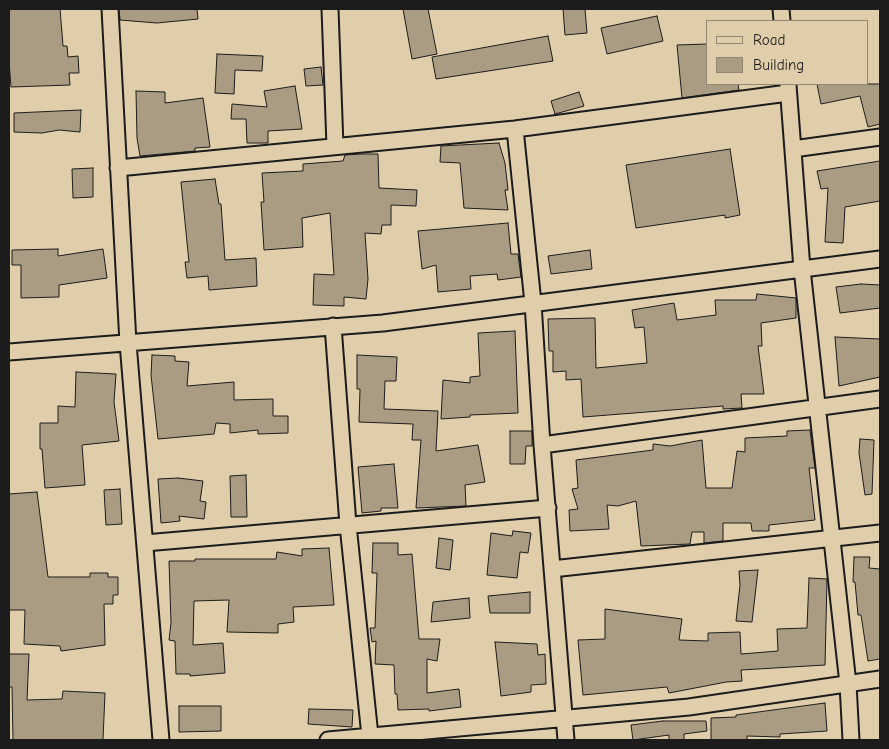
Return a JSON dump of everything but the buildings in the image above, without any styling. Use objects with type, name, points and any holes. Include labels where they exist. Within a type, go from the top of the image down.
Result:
[{"type":"street","points":[[110,9],[128,343],[161,740]]},
{"type":"street","points":[[330,9],[335,146]]},
{"type":"street","points":[[118,168],[515,129],[788,89],[802,269],[848,684],[851,740]]},
{"type":"street","points":[[515,129],[533,303],[542,445],[566,740]]},
{"type":"street","points":[[793,149],[880,137]]},
{"type":"street","points":[[9,352],[383,323],[880,259]]},
{"type":"street","points":[[333,326],[348,525],[370,736]]},
{"type":"street","points":[[542,445],[880,399]]},
{"type":"street","points":[[145,544],[548,508]]},
{"type":"street","points":[[552,569],[880,533]]},
{"type":"street","points":[[328,740],[689,707],[880,679]]}]
